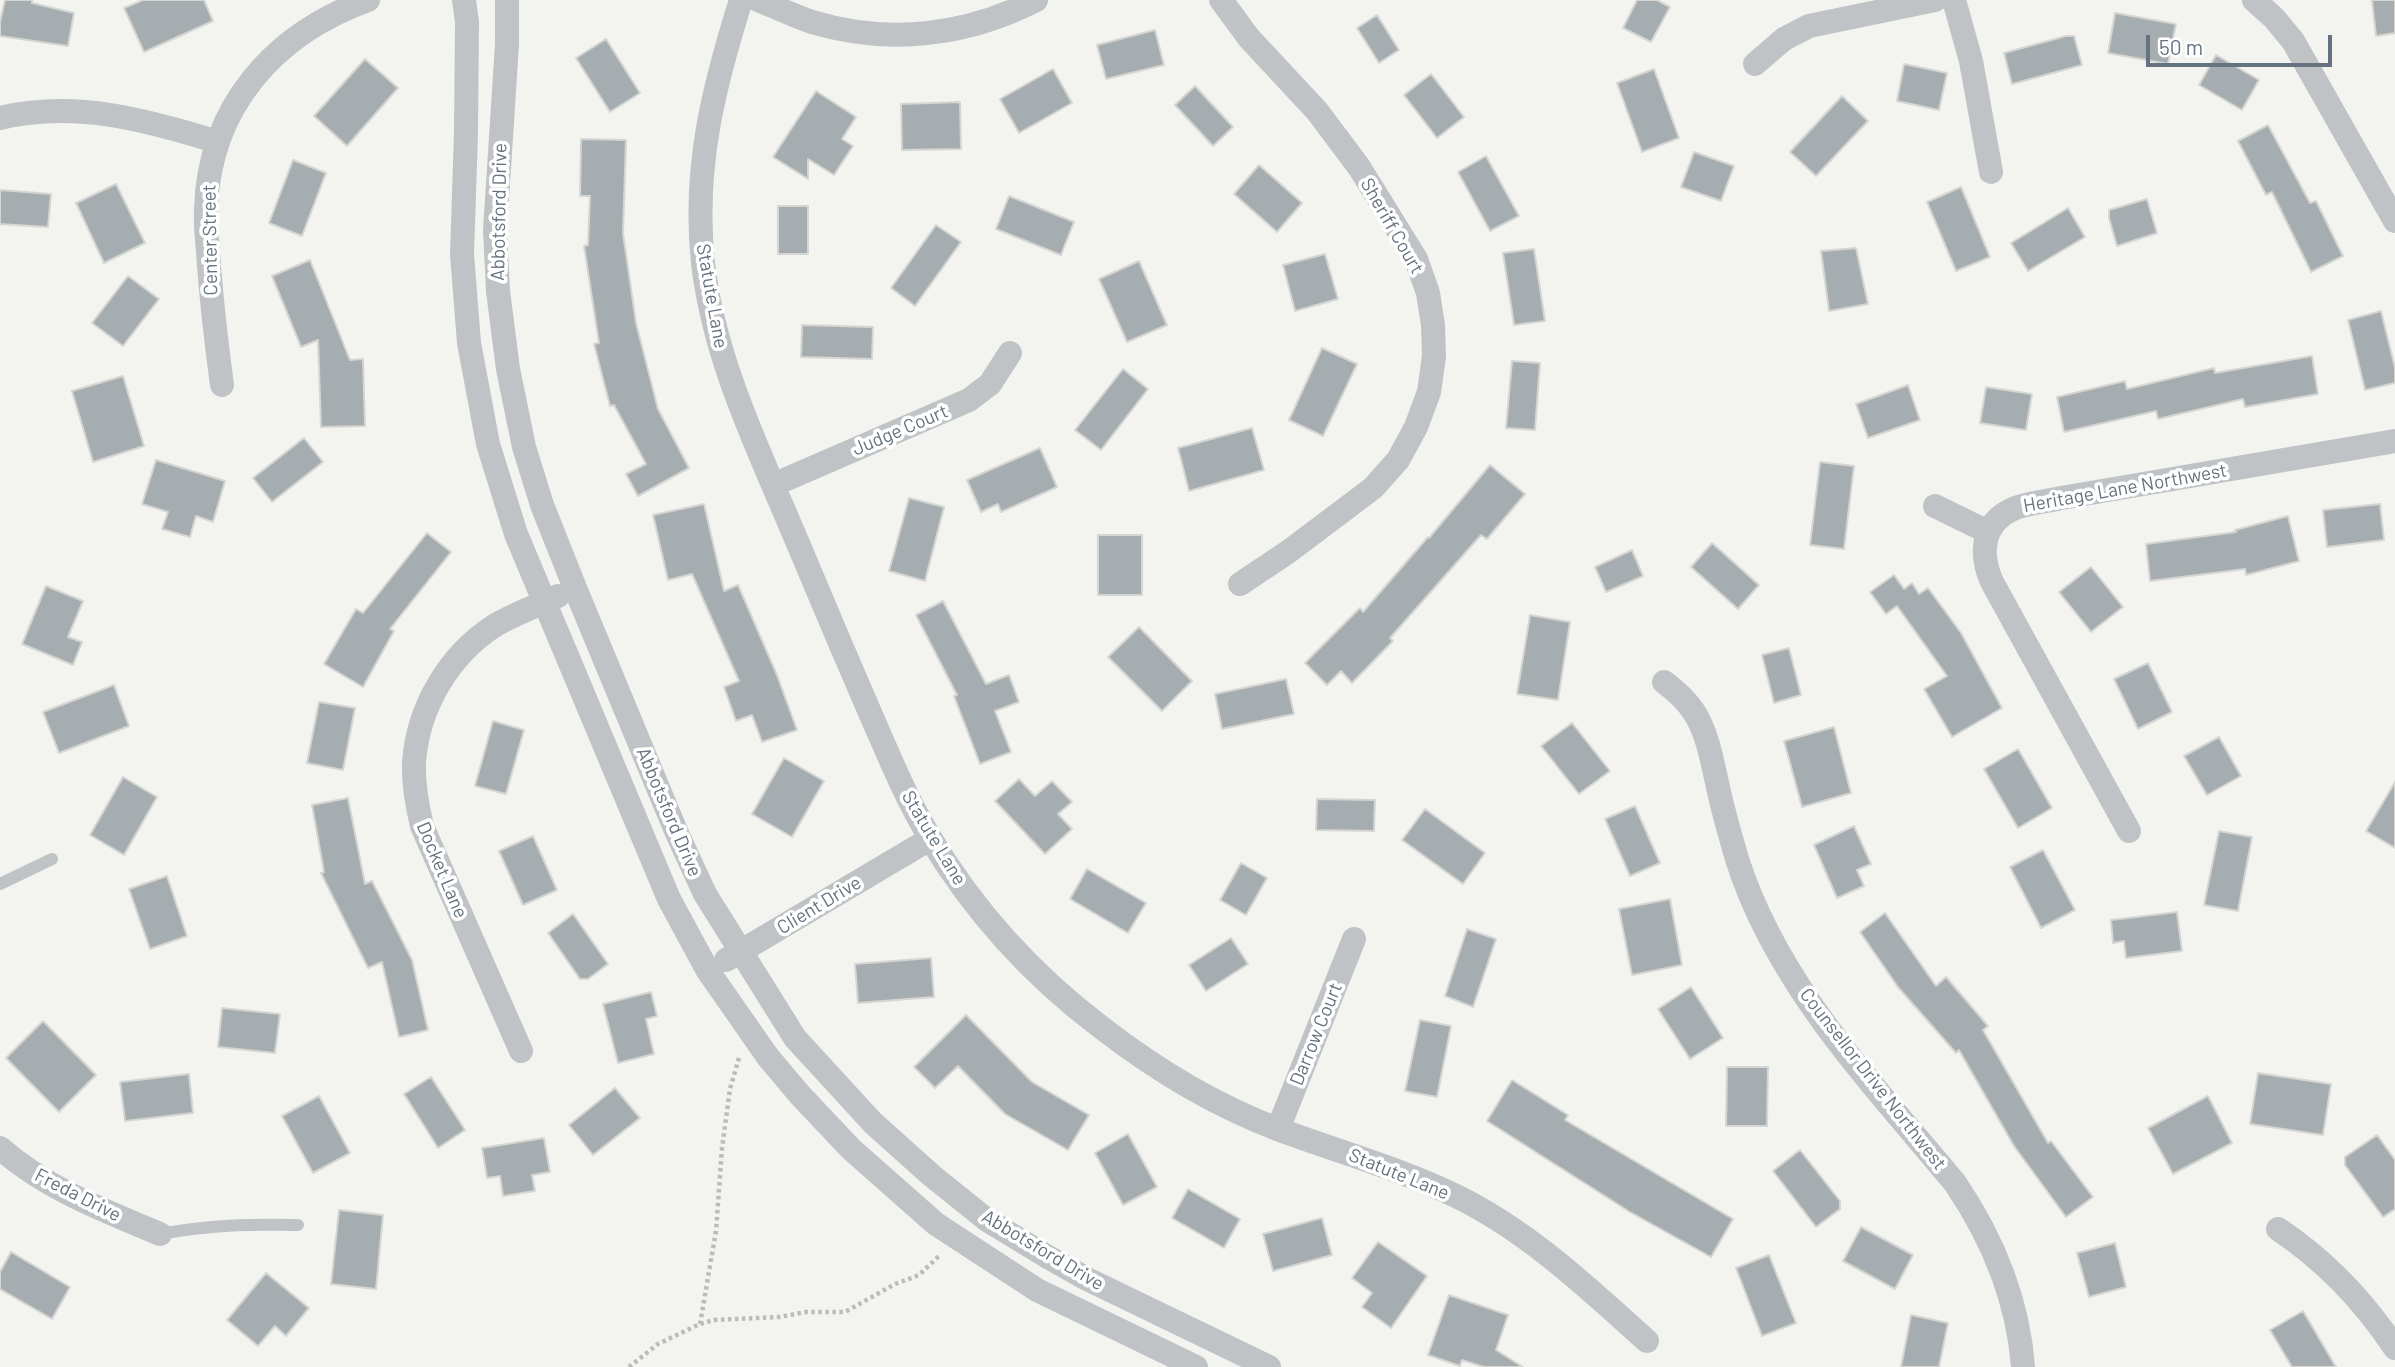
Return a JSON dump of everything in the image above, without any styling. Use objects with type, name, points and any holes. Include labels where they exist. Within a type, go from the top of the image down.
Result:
[{"type":"street","name":"Center Street","points":[[222,385],[212,309],[206,210],[209,174],[218,142],[233,107],[254,75],[281,48],[312,25],[368,0]]},
{"type":"street","name":"Abbotsford Drive","points":[[464,0],[467,22],[462,254],[469,343],[488,444],[516,534],[669,899],[708,971],[768,1057],[850,1149],[936,1224],[1037,1290],[1196,1367]]},
{"type":"street","name":"Abbotsford Drive","points":[[507,0],[507,44],[495,230],[498,291],[508,369],[524,447],[542,505],[575,588],[705,894],[788,1028],[821,1069],[873,1123],[931,1175],[987,1220],[1087,1279],[1269,1367]]},
{"type":"street","name":"Statute Lane","points":[[741,0],[712,97],[703,154],[700,207],[703,262],[712,319],[728,374],[773,485],[898,776],[930,839],[967,893],[1007,942],[1102,1029],[1163,1070],[1222,1104],[1278,1129],[1405,1172],[1460,1198],[1511,1228],[1564,1268],[1647,1341]]},
{"type":"street","points":[[758,0],[812,22],[853,32],[897,36],[936,33],[977,25],[1036,0]]},
{"type":"street","name":"Sheriff Court","points":[[1221,0],[1249,38],[1317,111],[1359,167],[1416,259],[1428,293],[1433,325],[1434,356],[1429,392],[1416,427],[1398,460],[1373,488],[1288,552],[1240,584]]},
{"type":"street","points":[[1755,64],[1784,39],[1809,26],[1935,0]]},
{"type":"street","points":[[1954,0],[1971,61],[1991,172]]},
{"type":"street","points":[[2254,0],[2293,41],[2393,214]]},
{"type":"street","points":[[0,118],[61,111],[108,113],[155,122],[218,142]]},
{"type":"street","name":"Judge Court","points":[[773,485],[969,400],[990,384],[1010,353]]},
{"type":"street","name":"Heritage Lane Northwest","points":[[1988,532],[1998,519],[2013,509],[2395,441]]},
{"type":"street","points":[[1935,506],[1988,532],[1984,565],[2129,831]]},
{"type":"street","name":"Docket Lane","points":[[521,1051],[422,826],[415,792],[414,762],[419,731],[430,701],[447,671],[468,647],[495,626],[575,588]]},
{"type":"street","name":"Counsellor Drive Northwest","points":[[1664,682],[1693,710],[1705,734],[1738,861],[1757,910],[1782,960],[1813,1008],[1955,1183],[1973,1209],[1995,1250],[2011,1296],[2021,1342],[2023,1367]]},
{"type":"street","name":"Client Drive","points":[[708,971],[930,839]]},
{"type":"street","name":"Darrow Court","points":[[1278,1129],[1354,939]]},
{"type":"street","name":"Freda Drive","points":[[0,1148],[53,1186],[160,1234]]},
{"type":"street","points":[[2278,1229],[2335,1273],[2361,1301],[2395,1348]]},
{"type":"lane","points":[[0,884],[52,859]]},
{"type":"lane","points":[[160,1234],[239,1223],[298,1224]]},
{"type":"path","points":[[700,1324],[716,1231],[722,1148],[730,1089],[739,1058]]},
{"type":"path","points":[[629,1367],[658,1344],[700,1324],[726,1318],[845,1312],[895,1284],[919,1275],[939,1256]]},
{"type":"building","points":[[5,0],[32,0],[32,3],[74,13],[68,46],[0,36]]},
{"type":"building","points":[[143,0],[204,0],[213,21],[144,52],[124,8]]},
{"type":"building","points":[[1637,0],[1657,0],[1670,7],[1651,42],[1623,28]]},
{"type":"building","points":[[2372,0],[2395,0],[2395,33],[2376,36]]},
{"type":"building","points":[[2115,13],[2176,24],[2168,64],[2108,53]]},
{"type":"building","points":[[1377,15],[1399,50],[1379,63],[1357,28]]},
{"type":"building","points":[[1155,30],[1164,65],[1106,79],[1097,45]]},
{"type":"building","points":[[2074,36],[2082,65],[2012,84],[2004,53]]},
{"type":"building","points":[[606,39],[640,93],[610,112],[576,58]]},
{"type":"building","points":[[2216,55],[2259,80],[2242,110],[2199,85]]},
{"type":"building","points":[[365,59],[398,88],[347,146],[314,116]]},
{"type":"building","points":[[1904,64],[1947,73],[1939,110],[1897,101]]},
{"type":"building","points":[[1053,69],[1072,103],[1019,133],[1000,99]]},
{"type":"building","points":[[1654,69],[1679,138],[1642,152],[1617,83]]},
{"type":"building","points":[[1431,74],[1464,117],[1437,138],[1404,95]]},
{"type":"building","points":[[1195,86],[1233,127],[1213,146],[1175,105]]},
{"type":"building","points":[[816,91],[856,117],[842,139],[853,146],[834,175],[808,159],[808,179],[773,157]]},
{"type":"building","points":[[1842,96],[1868,121],[1816,176],[1790,152]]},
{"type":"building","points":[[960,102],[961,149],[902,150],[901,104]]},
{"type":"building","points":[[2268,125],[2310,203],[2316,201],[2343,256],[2311,272],[2272,192],[2266,195],[2238,141]]},
{"type":"building","points":[[581,139],[626,140],[623,233],[636,323],[658,409],[689,468],[638,496],[626,474],[646,464],[614,405],[610,406],[594,344],[599,343],[584,246],[588,245],[590,196],[580,196]]},
{"type":"building","points":[[1694,152],[1734,166],[1721,201],[1681,187]]},
{"type":"building","points":[[1486,156],[1519,216],[1490,231],[1458,172]]},
{"type":"building","points":[[293,160],[326,173],[302,236],[269,223]]},
{"type":"building","points":[[1259,165],[1302,203],[1277,232],[1234,194]]},
{"type":"building","points":[[116,184],[145,243],[104,263],[76,203]]},
{"type":"building","points":[[1961,187],[1990,257],[1956,271],[1927,202]]},
{"type":"building","points":[[0,190],[51,194],[48,227],[0,224]]},
{"type":"building","points":[[1009,196],[1074,222],[1061,255],[996,229]]},
{"type":"building","points":[[2147,199],[2157,233],[2117,246],[2109,210]]},
{"type":"building","points":[[778,206],[808,206],[808,254],[778,254]]},
{"type":"building","points":[[2068,208],[2085,237],[2028,271],[2011,243]]},
{"type":"building","points":[[936,225],[961,242],[915,306],[891,288]]},
{"type":"building","points":[[1856,248],[1868,304],[1829,311],[1821,251]]},
{"type":"building","points":[[1534,249],[1545,321],[1514,325],[1503,253]]},
{"type":"building","points":[[1325,254],[1338,299],[1295,311],[1283,265]]},
{"type":"building","points":[[310,260],[350,360],[363,359],[365,426],[321,427],[318,340],[301,347],[272,276]]},
{"type":"building","points":[[1139,261],[1167,325],[1127,342],[1099,279]]},
{"type":"building","points":[[128,276],[159,299],[123,346],[92,323]]},
{"type":"building","points":[[2381,311],[2395,368],[2395,383],[2365,390],[2348,320]]},
{"type":"building","points":[[802,325],[873,327],[872,359],[801,357]]},
{"type":"building","points":[[1322,348],[1357,364],[1323,436],[1289,420]]},
{"type":"building","points":[[2312,356],[2318,394],[2245,407],[2243,399],[2158,419],[2156,411],[2064,432],[2057,397],[2125,381],[2127,389],[2214,368],[2215,373]]},
{"type":"building","points":[[1512,361],[1540,363],[1535,430],[1506,428]]},
{"type":"building","points":[[1123,369],[1148,389],[1101,450],[1075,430]]},
{"type":"building","points":[[123,376],[144,446],[93,462],[72,391]]},
{"type":"building","points":[[1908,385],[1920,420],[1868,438],[1856,404]]},
{"type":"building","points":[[1986,387],[2032,394],[2026,430],[1980,423]]},
{"type":"building","points":[[1252,428],[1264,470],[1189,491],[1178,448]]},
{"type":"building","points":[[304,438],[323,462],[272,502],[253,478]]},
{"type":"building","points":[[1040,448],[1057,487],[1001,512],[998,504],[981,512],[967,480]]},
{"type":"building","points":[[156,460],[225,481],[213,522],[196,516],[190,537],[162,529],[168,512],[142,504]]},
{"type":"building","points":[[1820,462],[1854,466],[1844,549],[1810,545]]},
{"type":"building","points":[[1490,465],[1525,494],[1487,539],[1481,535],[1390,638],[1393,641],[1352,683],[1341,671],[1327,685],[1305,663],[1360,608],[1363,612]]},
{"type":"building","points":[[909,498],[944,507],[925,581],[889,571]]},
{"type":"building","points":[[704,504],[724,591],[738,585],[777,675],[797,730],[762,742],[752,715],[736,721],[724,687],[739,681],[692,574],[668,580],[653,515]]},
{"type":"building","points":[[2380,504],[2384,540],[2327,547],[2323,510]]},
{"type":"building","points":[[2288,516],[2299,561],[2246,575],[2245,569],[2150,581],[2146,544],[2236,532],[2235,530]]},
{"type":"building","points":[[427,533],[451,552],[390,629],[394,631],[363,687],[324,664],[356,609],[363,613]]},
{"type":"building","points":[[1098,535],[1142,535],[1142,595],[1098,595]]},
{"type":"building","points":[[1712,543],[1759,585],[1738,609],[1691,567]]},
{"type":"building","points":[[1632,550],[1643,576],[1606,592],[1595,567]]},
{"type":"building","points":[[2091,567],[2123,607],[2091,632],[2059,592]]},
{"type":"building","points":[[1894,575],[1904,589],[1912,583],[1919,594],[1928,588],[1961,633],[2002,708],[1952,737],[1924,689],[1947,676],[1897,606],[1886,614],[1870,592]]},
{"type":"building","points":[[46,586],[83,601],[68,637],[82,642],[73,665],[22,644]]},
{"type":"building","points":[[943,601],[986,684],[1009,675],[1019,702],[995,711],[1011,752],[980,764],[954,696],[957,695],[916,615]]},
{"type":"building","points":[[1530,615],[1570,622],[1558,700],[1517,694]]},
{"type":"building","points":[[1139,627],[1192,681],[1162,711],[1108,657]]},
{"type":"building","points":[[1789,648],[1801,695],[1774,703],[1762,655]]},
{"type":"building","points":[[2148,663],[2172,712],[2138,729],[2114,679]]},
{"type":"building","points":[[1286,679],[1294,714],[1222,729],[1215,694]]},
{"type":"building","points":[[114,685],[129,726],[59,753],[43,712]]},
{"type":"building","points":[[319,702],[355,708],[343,770],[307,763]]},
{"type":"building","points":[[493,721],[524,730],[506,794],[475,786]]},
{"type":"building","points":[[1572,723],[1610,771],[1579,794],[1541,746]]},
{"type":"building","points":[[1834,727],[1851,793],[1802,807],[1784,741]]},
{"type":"building","points":[[2219,737],[2241,776],[2207,795],[2184,756]]},
{"type":"building","points":[[2018,749],[2052,808],[2018,828],[1984,769]]},
{"type":"building","points":[[784,758],[824,781],[792,837],[752,814]]},
{"type":"building","points":[[123,777],[157,797],[124,855],[90,835]]},
{"type":"building","points":[[1019,779],[1035,796],[1052,781],[1072,802],[1058,814],[1072,829],[1045,854],[995,801]]},
{"type":"building","points":[[2395,782],[2395,848],[2366,831]]},
{"type":"building","points":[[348,798],[365,884],[372,881],[412,960],[428,1030],[399,1037],[382,962],[368,968],[321,873],[324,872],[312,805]]},
{"type":"building","points":[[1317,799],[1375,800],[1374,831],[1316,830]]},
{"type":"building","points":[[1635,806],[1660,863],[1630,876],[1605,819]]},
{"type":"building","points":[[1425,809],[1485,853],[1463,884],[1402,840]]},
{"type":"building","points":[[1854,826],[1871,864],[1857,870],[1864,886],[1837,898],[1814,845]]},
{"type":"building","points":[[2219,831],[2252,837],[2238,911],[2204,905]]},
{"type":"building","points":[[533,836],[557,890],[523,905],[499,851]]},
{"type":"building","points":[[2043,850],[2075,910],[2041,928],[2010,867]]},
{"type":"building","points":[[1241,863],[1267,878],[1246,915],[1220,900]]},
{"type":"building","points":[[1087,869],[1146,903],[1128,933],[1070,899]]},
{"type":"building","points":[[167,876],[187,936],[150,949],[129,889]]},
{"type":"building","points":[[1670,899],[1682,965],[1632,975],[1619,909]]},
{"type":"building","points":[[2177,912],[2182,951],[2126,958],[2124,941],[2113,943],[2111,920]]},
{"type":"building","points":[[1885,913],[1936,986],[1946,977],[1988,1026],[1983,1030],[2048,1143],[2051,1141],[2093,1197],[2066,1217],[2014,1146],[1959,1050],[1956,1053],[1898,987],[1860,932]]},
{"type":"building","points":[[573,914],[608,964],[588,979],[580,979],[548,933]]},
{"type":"building","points":[[1467,929],[1496,939],[1473,1007],[1445,996]]},
{"type":"building","points":[[1231,938],[1248,964],[1206,991],[1189,965]]},
{"type":"building","points":[[931,958],[934,997],[858,1003],[855,964]]},
{"type":"building","points":[[1691,987],[1723,1038],[1690,1059],[1658,1009]]},
{"type":"building","points":[[651,992],[657,1016],[646,1019],[654,1054],[618,1063],[603,1004]]},
{"type":"building","points":[[222,1008],[280,1014],[275,1053],[218,1047]]},
{"type":"building","points":[[966,1015],[1032,1082],[1089,1115],[1068,1150],[1005,1114],[958,1066],[935,1088],[914,1067]]},
{"type":"building","points":[[1420,1020],[1451,1026],[1437,1097],[1405,1091]]},
{"type":"building","points":[[43,1021],[96,1075],[59,1112],[6,1058]]},
{"type":"building","points":[[1727,1067],[1768,1067],[1767,1126],[1726,1126]]},
{"type":"building","points":[[2258,1073],[2331,1084],[2323,1135],[2250,1124]]},
{"type":"building","points":[[189,1074],[193,1113],[125,1121],[120,1082]]},
{"type":"building","points":[[431,1077],[465,1130],[438,1148],[404,1094]]},
{"type":"building","points":[[1512,1080],[1568,1115],[1565,1120],[1733,1219],[1711,1257],[1630,1212],[1487,1121]]},
{"type":"building","points":[[615,1088],[640,1118],[593,1155],[569,1125]]},
{"type":"building","points":[[319,1096],[350,1153],[313,1173],[282,1116]]},
{"type":"building","points":[[2208,1096],[2232,1143],[2173,1174],[2148,1128]]},
{"type":"building","points":[[1128,1134],[1157,1187],[1123,1205],[1095,1153]]},
{"type":"building","points":[[2377,1135],[2395,1160],[2395,1209],[2383,1217],[2345,1165],[2345,1157]]},
{"type":"building","points":[[544,1138],[550,1172],[532,1175],[535,1191],[503,1196],[500,1176],[487,1178],[482,1148]]},
{"type":"building","points":[[1800,1150],[1840,1201],[1840,1209],[1816,1227],[1773,1171]]},
{"type":"building","points":[[1188,1189],[1240,1219],[1224,1248],[1172,1218]]},
{"type":"building","points":[[339,1210],[383,1215],[376,1289],[331,1284]]},
{"type":"building","points":[[1322,1218],[1332,1255],[1273,1271],[1263,1234]]},
{"type":"building","points":[[1861,1227],[1913,1255],[1895,1289],[1843,1261]]},
{"type":"building","points":[[1378,1242],[1427,1276],[1391,1328],[1362,1307],[1372,1293],[1352,1278]]},
{"type":"building","points":[[2115,1243],[2126,1287],[2089,1297],[2077,1253]]},
{"type":"building","points":[[11,1252],[70,1287],[52,1319],[0,1289],[0,1272]]},
{"type":"building","points":[[1769,1255],[1796,1323],[1762,1336],[1736,1268]]},
{"type":"building","points":[[266,1273],[309,1308],[286,1336],[275,1326],[258,1346],[227,1320]]},
{"type":"building","points":[[1449,1295],[1508,1315],[1496,1350],[1523,1367],[1484,1367],[1462,1360],[1460,1366],[1428,1355]]},
{"type":"building","points":[[2303,1311],[2336,1367],[2292,1367],[2270,1330]]},
{"type":"building","points":[[1911,1315],[1948,1323],[1939,1367],[1901,1367]]}]
